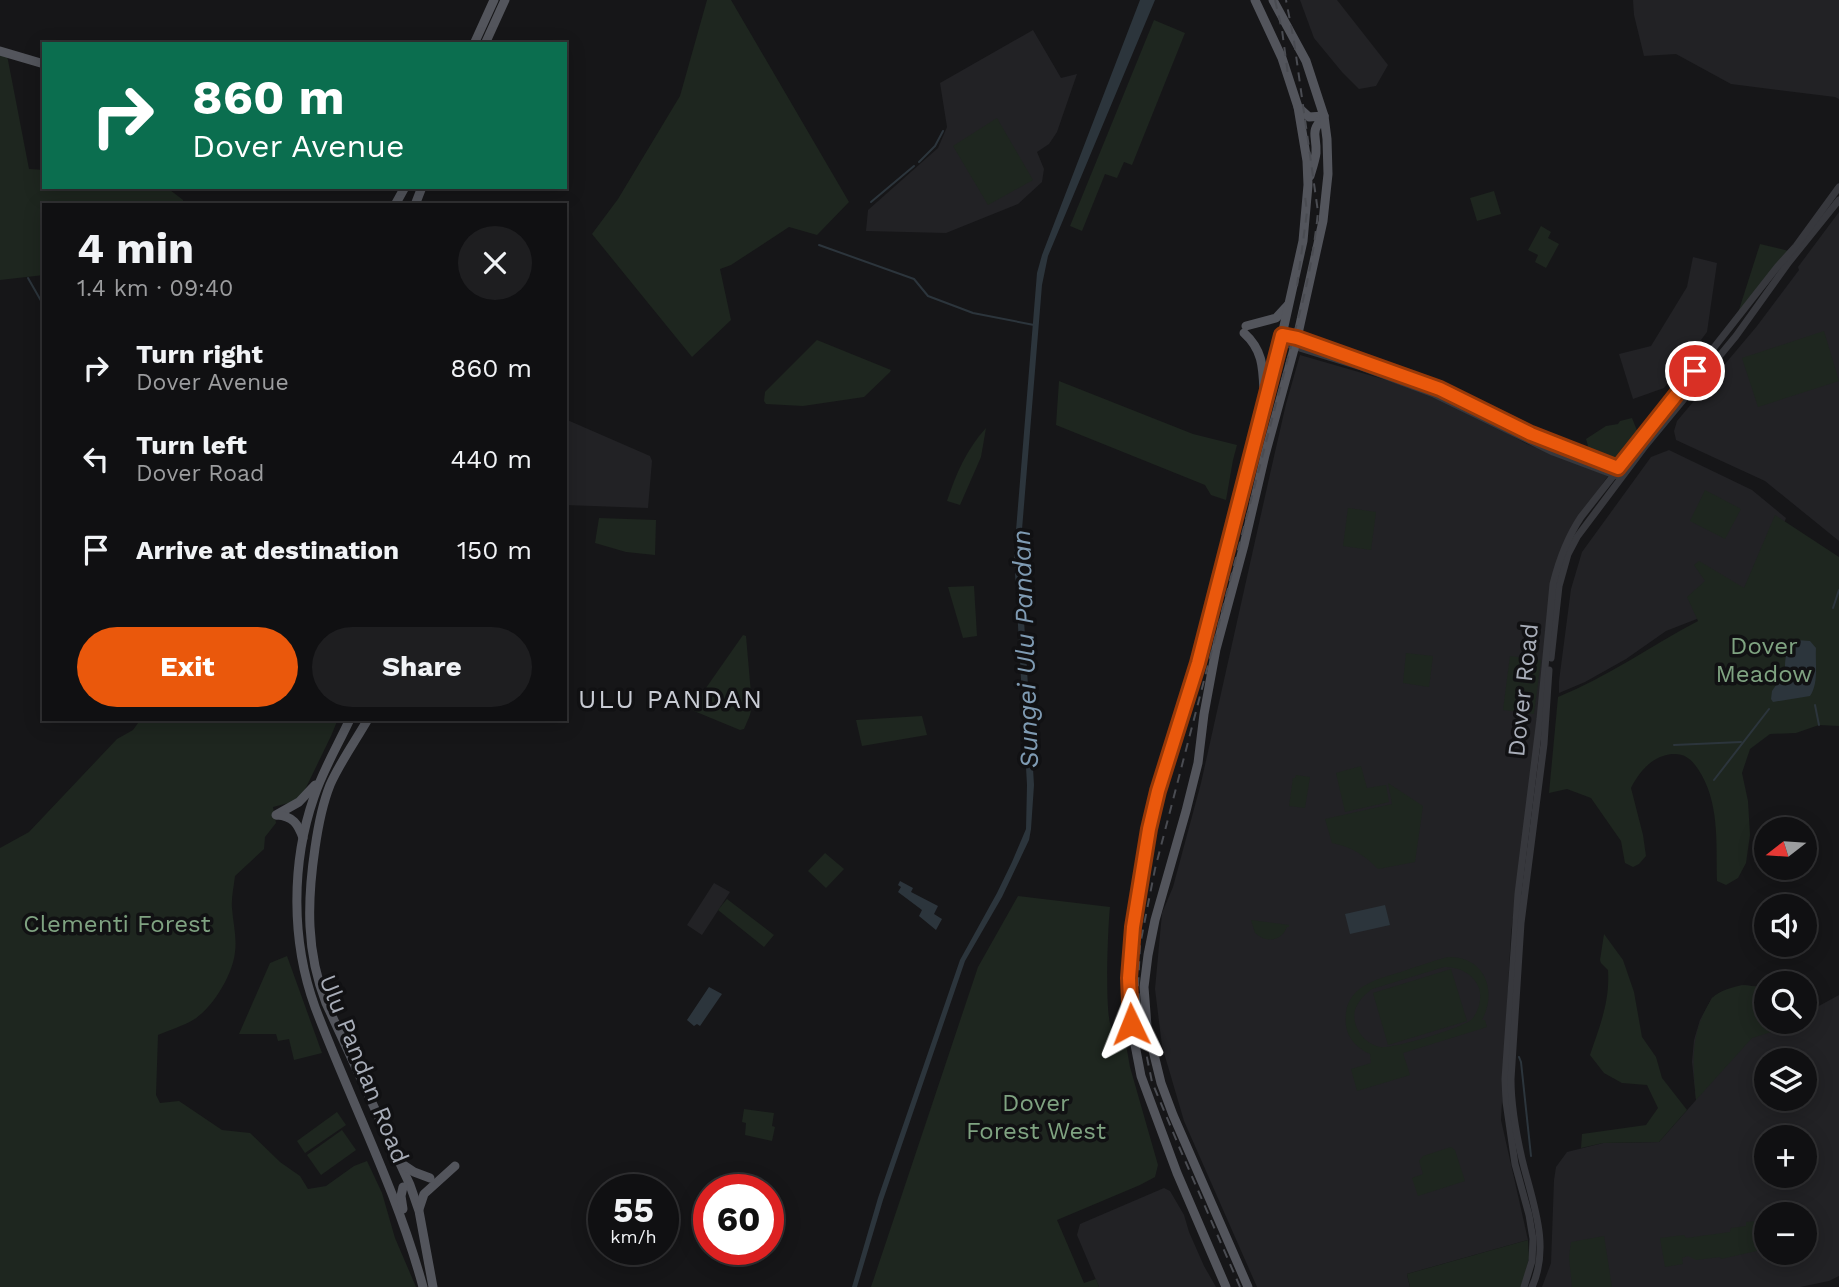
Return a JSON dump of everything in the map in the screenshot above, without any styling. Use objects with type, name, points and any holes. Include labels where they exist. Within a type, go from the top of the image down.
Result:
[{"type":"main road","points":[[475,42],[494,0]]},
{"type":"main road","points":[[486,42],[505,0]]},
{"type":"main road","points":[[1226,1287],[1187,1197],[1141,1076],[1131,1024],[1129,978],[1133,927],[1149,829],[1212,610],[1303,241],[1308,185],[1298,107],[1282,58],[1255,0]]},
{"type":"main road","points":[[1248,1287],[1161,1083],[1147,1026],[1144,987],[1155,920],[1198,763],[1211,673],[1296,342],[1323,221],[1328,153],[1324,116],[1306,61],[1273,0]]},
{"type":"main road","points":[[0,51],[42,63]]},
{"type":"main road","points":[[1298,107],[1309,117],[1324,116]]},
{"type":"main road","points":[[1308,185],[1315,158],[1315,129],[1324,116]]},
{"type":"main road","points":[[1264,404],[1261,360],[1245,329],[1276,318],[1289,304]]},
{"type":"main road","points":[[1220,578],[1230,579],[1236,573]]},
{"type":"main road","points":[[1212,610],[1219,591],[1226,586],[1233,586]]},
{"type":"main road","points":[[304,839],[294,821],[275,815],[299,802],[321,779],[350,721]]},
{"type":"main road","name":"Ulu Pandan Road","points":[[367,721],[327,792],[316,839],[309,904],[309,932],[321,991],[401,1163],[419,1211],[433,1287]]},
{"type":"main road","name":"Ulu Pandan Road","points":[[321,779],[304,839],[297,914],[299,947],[308,986],[321,1022],[380,1160],[411,1244],[423,1287]]},
{"type":"main road","points":[[401,1163],[429,1178]]},
{"type":"main road","points":[[419,1211],[424,1194],[455,1166]]},
{"type":"main road","points":[[403,1187],[401,1202],[411,1244]]},
{"type":"street","name":"Dover Road","points":[[1620,473],[1839,187]]},
{"type":"street","name":"Dover Road","points":[[1532,1287],[1539,1266],[1540,1238],[1511,1101],[1511,1061],[1517,906],[1559,562],[1572,531],[1736,336],[1789,262],[1839,200]]},
{"type":"street","points":[[1281,338],[1440,389],[1543,440],[1620,473]]},
{"type":"street","name":"Dover Road","points":[[1513,1013],[1505,1079],[1515,1164],[1529,1215],[1533,1250],[1524,1287]]},
{"type":"shaded area","points":[[1300,0],[1337,0],[1388,65],[1376,86],[1359,89],[1342,72],[1314,38]]},
{"type":"shaded area","points":[[1633,0],[1839,0],[1839,99],[1731,84],[1676,54],[1644,56]]},
{"type":"shaded area","points":[[1033,30],[1061,78],[1077,74],[1057,132],[1049,144],[1037,152],[1044,169],[1042,182],[1018,204],[946,233],[866,231],[868,210],[938,148],[947,127],[940,83]]},
{"type":"shaded area","points":[[1839,212],[1839,541],[1765,481],[1676,440],[1674,431],[1677,421],[1757,326]]},
{"type":"shaded area","points":[[1693,257],[1717,263],[1707,332],[1664,388],[1633,399],[1619,354],[1651,346],[1687,287]]},
{"type":"shaded area","points":[[1300,355],[1414,388],[1461,408],[1527,444],[1608,476],[1571,529],[1562,548],[1511,933],[1501,1120],[1528,1240],[1407,1274],[1410,1287],[1257,1287],[1184,1121],[1162,1046],[1155,989],[1162,913],[1173,887],[1201,783],[1286,404]]},
{"type":"shaded area","points":[[567,420],[650,456],[652,461],[648,508],[567,505]]},
{"type":"shaded area","points":[[1669,450],[1752,490],[1786,518],[1770,562],[1748,599],[1666,631],[1626,659],[1559,693],[1571,589],[1582,552],[1651,457]]},
{"type":"shaded area","points":[[714,883],[730,892],[702,935],[687,925]]},
{"type":"shaded area","points":[[1743,985],[1754,986],[1754,1034],[1817,1034],[1817,1007],[1839,995],[1839,1276],[1800,1287],[1542,1287],[1551,1263],[1556,1167],[1567,1152],[1603,1143],[1659,1142],[1696,1100],[1692,1062],[1694,1040],[1700,1020],[1712,998]]},
{"type":"shaded area","points":[[1164,1188],[1170,1191],[1184,1215],[1204,1266],[1216,1287],[1099,1287],[1077,1235],[1080,1224]]},
{"type":"green space","points":[[707,0],[731,0],[849,202],[817,235],[789,227],[731,265],[720,269],[731,320],[692,357],[592,234],[618,199],[680,96]]},
{"type":"green space","points":[[1154,20],[1185,33],[1132,165],[1124,162],[1117,178],[1105,174],[1082,231],[1070,226]]},
{"type":"green space","points":[[0,53],[7,55],[29,169],[42,170],[42,189],[169,189],[184,203],[42,203],[42,275],[0,280]]},
{"type":"green space","points":[[997,118],[1033,180],[988,205],[953,146]]},
{"type":"green space","points":[[1494,191],[1501,214],[1477,221],[1470,198]]},
{"type":"green space","points":[[1541,226],[1551,232],[1548,238],[1559,244],[1546,268],[1535,262],[1538,255],[1528,250]]},
{"type":"green space","points":[[1760,244],[1789,251],[1738,313]]},
{"type":"green space","points":[[1824,331],[1839,381],[1758,407],[1742,358]]},
{"type":"green space","points":[[817,340],[891,370],[864,397],[803,406],[766,404],[765,392]]},
{"type":"green space","points":[[1059,381],[1193,434],[1237,445],[1226,500],[1211,495],[1205,485],[1056,425]]},
{"type":"green space","points":[[1632,418],[1638,433],[1618,463],[1590,453],[1586,439],[1606,426]]},
{"type":"green space","points":[[986,428],[981,457],[960,505],[947,501],[962,463]]},
{"type":"green space","points":[[1705,490],[1741,509],[1725,539],[1690,521]]},
{"type":"green space","points":[[1348,508],[1376,512],[1371,550],[1343,546]]},
{"type":"green space","name":"Dover Meadow","points":[[1775,515],[1839,557],[1839,726],[1819,725],[1796,733],[1770,734],[1750,749],[1742,773],[1748,801],[1750,835],[1746,863],[1738,878],[1726,885],[1717,881],[1713,809],[1710,795],[1698,769],[1681,755],[1665,755],[1652,761],[1631,788],[1646,856],[1633,867],[1625,863],[1621,841],[1591,798],[1567,789],[1549,793],[1558,697],[1611,671],[1698,621],[1687,597],[1705,581],[1694,565],[1699,561],[1744,588]]},
{"type":"green space","points":[[599,518],[656,520],[655,555],[626,552],[595,543]]},
{"type":"green space","points":[[974,586],[977,636],[963,638],[948,587]]},
{"type":"green space","points":[[743,635],[746,636],[752,705],[744,729],[740,730],[692,708]]},
{"type":"green space","points":[[1406,653],[1433,656],[1429,687],[1403,683]]},
{"type":"green space","points":[[1510,656],[1541,660],[1534,714],[1503,710]]},
{"type":"green space","points":[[922,716],[927,735],[862,746],[856,720]]},
{"type":"green space","name":"Clementi Forest","points":[[140,721],[337,721],[300,800],[273,807],[276,823],[265,837],[264,849],[235,876],[232,904],[235,952],[230,970],[221,990],[200,1015],[158,1035],[156,1095],[160,1103],[179,1101],[222,1130],[250,1133],[280,1162],[300,1176],[308,1189],[326,1186],[354,1166],[367,1161],[382,1193],[395,1238],[416,1287],[0,1287],[0,848],[29,832],[117,739],[133,730]]},
{"type":"green space","points":[[1361,766],[1367,788],[1386,785],[1389,802],[1345,812],[1336,773]]},
{"type":"green space","points":[[1296,775],[1310,777],[1305,808],[1289,806],[1293,778]]},
{"type":"green space","points":[[1388,783],[1423,806],[1415,862],[1378,869],[1357,852],[1332,843],[1325,819],[1392,804]]},
{"type":"green space","points":[[825,853],[844,869],[826,888],[808,871]]},
{"type":"green space","name":"Dover Forest West","points":[[1018,896],[1110,907],[1107,970],[1110,1021],[1112,1029],[1125,1039],[1130,1067],[1158,1165],[1155,1177],[1057,1220],[1084,1283],[1096,1279],[1099,1287],[871,1287],[978,967]]},
{"type":"green space","points":[[727,899],[774,935],[764,947],[718,910]]},
{"type":"green space","points":[[1251,920],[1289,927],[1281,936],[1268,939],[1255,933]]},
{"type":"green space","points":[[1604,934],[1623,960],[1634,992],[1642,1037],[1656,1057],[1662,1078],[1687,1110],[1659,1142],[1603,1143],[1581,1148],[1582,1134],[1646,1125],[1658,1108],[1647,1085],[1622,1083],[1604,1073],[1590,1055],[1604,1013],[1607,993],[1608,970],[1600,960]]},
{"type":"green space","points":[[287,956],[322,1053],[294,1060],[289,1039],[278,1041],[276,1034],[239,1034],[270,963]]},
{"type":"green space","points":[[1448,957],[1471,962],[1484,977],[1489,997],[1482,1020],[1485,1020],[1487,1027],[1403,1053],[1410,1075],[1357,1091],[1351,1069],[1371,1063],[1370,1054],[1354,1043],[1347,1031],[1346,1013],[1354,995],[1369,983]],"holes":[[[1450,967],[1469,975],[1479,988],[1479,1004],[1472,1019],[1442,1032],[1387,1047],[1374,1045],[1360,1033],[1355,1022],[1355,1010],[1362,998],[1372,989]]]},
{"type":"green space","points":[[1451,969],[1467,1021],[1388,1045],[1373,993]]},
{"type":"green space","points":[[1743,985],[1754,986],[1754,1034],[1765,1034],[1752,1038],[1696,1100],[1694,1052],[1698,1030],[1712,998],[1727,989]]},
{"type":"green space","points":[[744,1109],[774,1113],[772,1141],[745,1135],[746,1123],[742,1122]]},
{"type":"green space","points":[[337,1112],[346,1125],[305,1153],[297,1141]]},
{"type":"green space","points":[[342,1130],[356,1150],[321,1175],[307,1155]]},
{"type":"green space","points":[[1451,1147],[1455,1150],[1465,1181],[1418,1196],[1412,1178],[1423,1174],[1419,1161],[1423,1156]]},
{"type":"green space","points":[[1754,1221],[1754,1252],[1721,1259],[1696,1260],[1688,1256],[1682,1258],[1683,1264],[1665,1267],[1660,1238],[1684,1235],[1686,1238],[1730,1232],[1731,1228],[1746,1226],[1746,1222]]},
{"type":"green space","points":[[1604,1236],[1612,1287],[1572,1287],[1569,1257],[1571,1242]]},
{"type":"green space","points":[[1528,1240],[1529,1258],[1522,1287],[1410,1287],[1407,1274]]},
{"type":"water","name":"Sungei Ulu Pandan","points":[[1140,0],[1155,0],[1048,256],[1042,285],[1020,554],[1034,785],[1029,840],[1002,897],[965,961],[883,1200],[857,1287],[852,1287],[878,1198],[960,960],[997,893],[1026,829],[1027,785],[1014,555],[1037,273]]},
{"type":"water","points":[[1797,640],[1810,641],[1816,648],[1816,679],[1813,691],[1810,696],[1773,702],[1772,691],[1785,672],[1788,649]]},
{"type":"water","points":[[900,881],[913,888],[911,892],[938,906],[934,914],[942,919],[936,930],[919,916],[922,910],[898,892]]},
{"type":"water","points":[[1385,905],[1390,925],[1350,934],[1345,914]]},
{"type":"water","points":[[709,987],[722,994],[700,1026],[694,1026],[687,1020]]},
{"type":"waterway","points":[[919,162],[935,146],[943,131]]},
{"type":"waterway","points":[[871,202],[914,166]]},
{"type":"waterway","points":[[819,245],[914,279],[928,296],[973,313],[1034,325]]},
{"type":"waterway","points":[[28,278],[42,302]]},
{"type":"waterway","points":[[1833,608],[1839,590]]},
{"type":"waterway","points":[[1815,705],[1819,725]]},
{"type":"waterway","points":[[1714,780],[1769,709]]},
{"type":"waterway","points":[[1674,745],[1741,742]]},
{"type":"waterway","points":[[1519,1057],[1531,1156]]},
{"type":"railway","points":[[1275,0],[1288,75]]},
{"type":"railway","points":[[1240,1287],[1152,1082],[1142,1033],[1138,987],[1140,945],[1155,869],[1303,300],[1314,245],[1318,212],[1286,0]]},
{"type":"railway","points":[[1297,286],[1307,212],[1305,196]]},
{"type":"district","name":"ULU PANDAN","points":[[671,699]]},
{"type":"route","points":[[1131,1024],[1129,978],[1133,927],[1149,829],[1158,791],[1198,663],[1282,335],[1440,389],[1555,445],[1618,468],[1695,371]]}]
